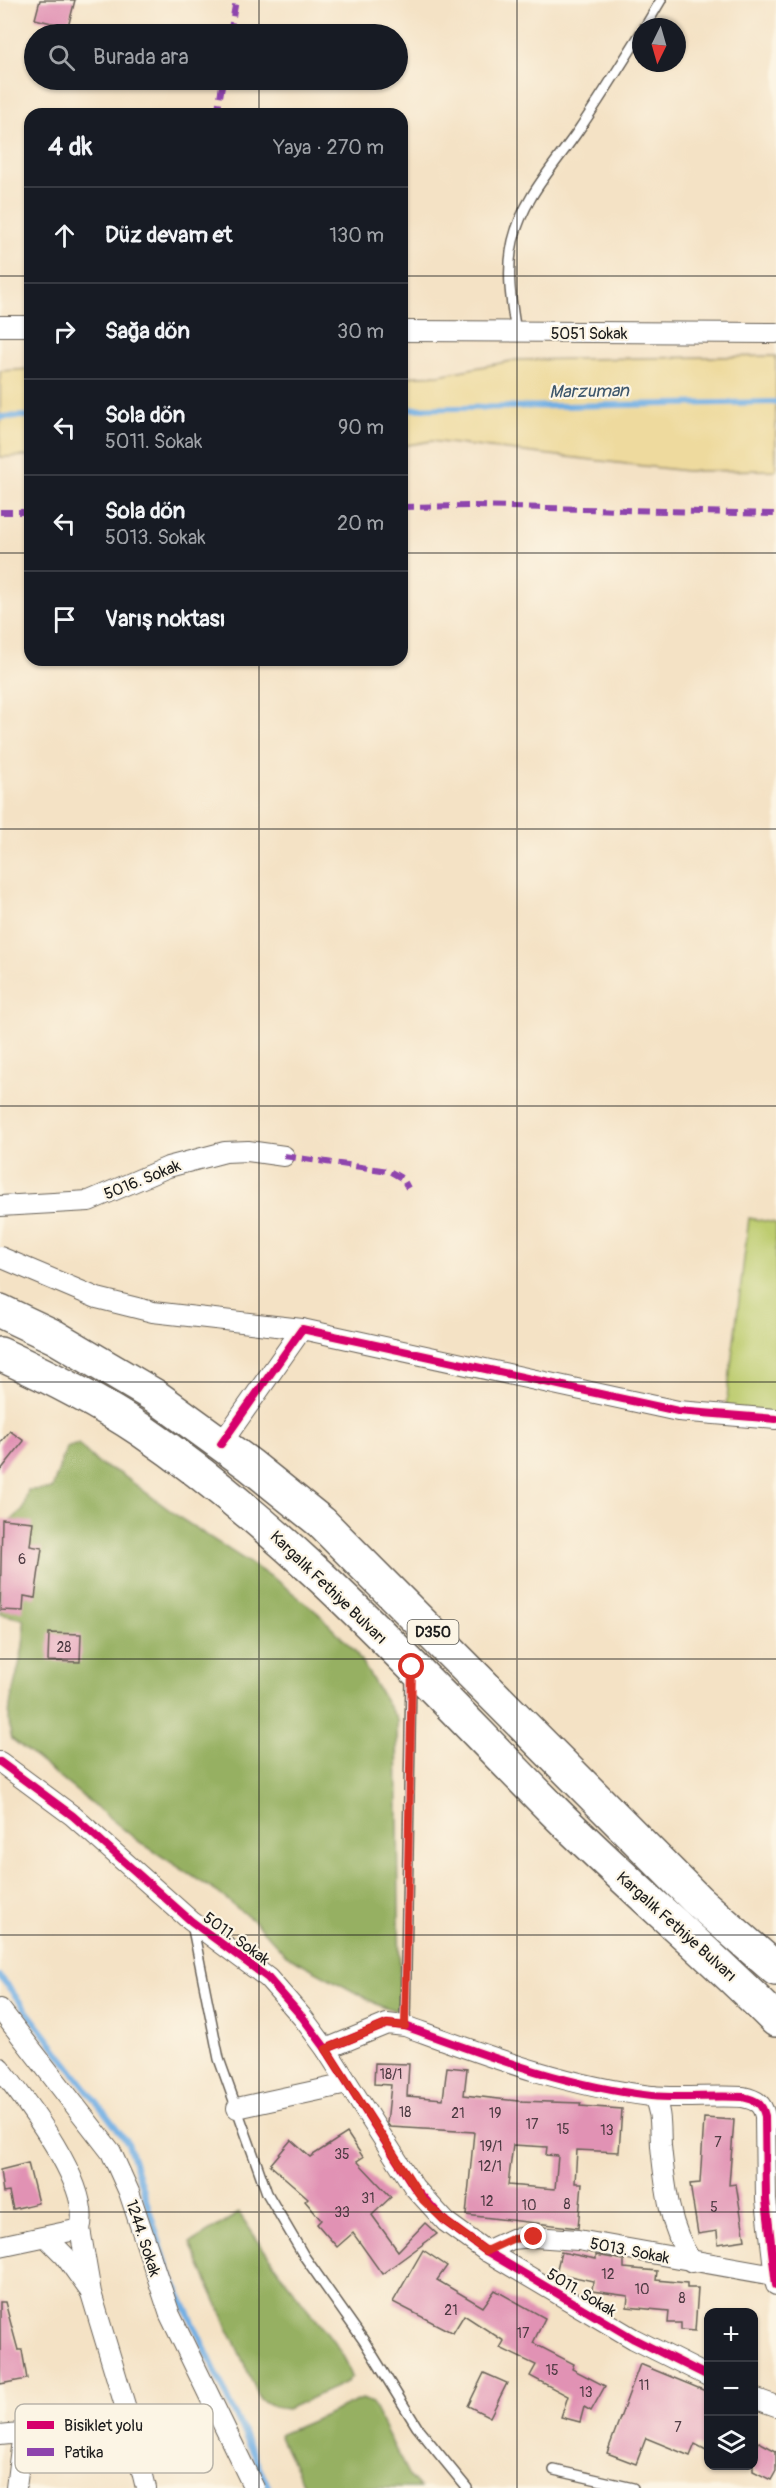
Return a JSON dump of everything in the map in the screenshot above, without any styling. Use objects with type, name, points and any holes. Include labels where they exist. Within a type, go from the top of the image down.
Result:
[{"type":"highway","name":"Kargalık Fethiye Bulvarı","points":[[0,1311],[55,1337],[145,1390],[221,1444],[321,1522],[697,1900],[776,1969]]},
{"type":"highway","name":"Kargalık Fethiye Bulvarı","points":[[0,1354],[91,1399],[208,1478],[317,1572],[595,1852],[731,1975],[776,2020]]},
{"type":"street","points":[[0,326],[24,327]]},
{"type":"street","name":"5051 Sokak","points":[[408,331],[776,333]]},
{"type":"street","name":"5016. Sokak","points":[[0,1206],[88,1201],[168,1167],[225,1152],[248,1151],[284,1156]]},
{"type":"street","points":[[0,1257],[97,1298],[153,1312],[302,1329],[678,1411],[776,1419]]},
{"type":"street","points":[[221,1444],[302,1329]]},
{"type":"street","name":"5011. Sokak","points":[[0,1762],[74,1816],[191,1921],[268,1978],[326,2049],[423,2200],[446,2222],[486,2251],[634,2339],[704,2374]]},
{"type":"street","name":"1244. Sokak","points":[[0,2008],[111,2152],[129,2192],[170,2315],[254,2488]]},
{"type":"street","points":[[326,2049],[387,2024],[405,2026],[547,2075],[653,2096],[743,2097],[762,2106],[765,2116],[766,2199],[775,2280]]},
{"type":"street","points":[[0,2068],[33,2109],[76,2187],[83,2219],[80,2229],[91,2293],[125,2404]]},
{"type":"street","points":[[237,2108],[347,2084]]},
{"type":"street","points":[[653,2096],[659,2106],[661,2146],[671,2213],[679,2242],[692,2262]]},
{"type":"street","points":[[0,2247],[80,2229]]},
{"type":"street","points":[[46,2237],[65,2256],[91,2293]]},
{"type":"street","name":"5013. Sokak","points":[[486,2251],[512,2239],[578,2240],[775,2280]]},
{"type":"street","points":[[758,2400],[776,2406]]},
{"type":"street","points":[[0,2435],[15,2433]]},
{"type":"street","points":[[16,2488],[18,2473]]},
{"type":"street","points":[[142,2473],[146,2488]]},
{"type":"lane","points":[[650,18],[661,0]]},
{"type":"lane","points":[[516,332],[510,292],[510,257],[518,221],[526,203],[579,130],[632,47]]},
{"type":"lane","points":[[405,2026],[412,1667]]},
{"type":"lane","points":[[191,1921],[214,2041],[267,2193],[304,2256],[364,2342],[429,2445],[467,2488]]},
{"type":"lane","points":[[554,2470],[633,2488]]},
{"type":"green space","points":[[749,1218],[776,1223],[776,1418],[725,1414]]},
{"type":"green space","points":[[78,1444],[99,1464],[121,1474],[183,1520],[279,1582],[318,1613],[355,1651],[397,1720],[400,2000],[396,2011],[382,2007],[286,1955],[256,1923],[217,1892],[138,1841],[12,1739],[9,1724],[10,1709],[24,1634],[23,1619],[0,1614],[0,1529],[23,1510],[28,1490],[52,1489],[66,1448]]},
{"type":"green space","points":[[239,2213],[286,2281],[337,2347],[352,2376],[347,2382],[287,2409],[274,2407],[260,2399],[190,2243]]},
{"type":"green space","points":[[362,2399],[372,2403],[409,2476],[420,2488],[305,2488],[279,2435]]},
{"type":"sand","points":[[776,356],[776,470],[686,471],[431,441],[408,445],[408,377],[439,375],[516,360]]},
{"type":"sand","points":[[24,369],[24,456],[0,457],[0,371]]},
{"type":"building","points":[[40,0],[75,0],[69,24],[56,24],[35,19]]},
{"type":"building","points":[[10,1431],[24,1441],[0,1471],[0,1443]]},
{"type":"building","points":[[2,1519],[33,1522],[30,1546],[42,1548],[35,1598],[24,1596],[23,1611],[0,1610]]},
{"type":"building","points":[[49,1633],[81,1634],[80,1662],[48,1661]]},
{"type":"building","points":[[375,2063],[409,2064],[407,2096],[443,2099],[447,2067],[467,2069],[464,2095],[518,2101],[581,2103],[580,2106],[622,2109],[619,2152],[577,2150],[575,2183],[582,2183],[578,2228],[466,2215],[474,2132],[390,2127],[387,2123],[391,2085],[374,2084]],"holes":[[[513,2145],[547,2147],[546,2155],[558,2156],[555,2189],[508,2185]]]},
{"type":"building","points":[[704,2118],[734,2120],[729,2185],[736,2184],[745,2240],[718,2244],[717,2231],[698,2234],[690,2184],[700,2183]]},
{"type":"building","points":[[347,2133],[363,2157],[357,2161],[391,2197],[372,2215],[398,2251],[425,2223],[437,2234],[382,2274],[353,2233],[337,2247],[317,2224],[321,2220],[305,2201],[308,2198],[270,2165],[291,2140],[310,2157]]},
{"type":"building","points":[[28,2163],[38,2203],[13,2209],[9,2192],[3,2193],[0,2170]]},
{"type":"building","points":[[423,2250],[447,2266],[437,2280],[483,2307],[495,2290],[545,2318],[533,2343],[574,2364],[572,2369],[605,2386],[591,2411],[584,2407],[580,2422],[561,2417],[568,2396],[530,2376],[536,2365],[500,2348],[504,2341],[464,2315],[453,2333],[393,2302]]},
{"type":"building","points":[[561,2252],[596,2259],[596,2255],[624,2260],[624,2268],[657,2271],[656,2280],[687,2283],[687,2288],[698,2288],[695,2331],[681,2330],[681,2323],[668,2323],[669,2311],[627,2307],[628,2296],[592,2291],[593,2281],[556,2273]]},
{"type":"building","points":[[0,2302],[5,2302],[18,2350],[22,2350],[27,2379],[0,2384]]},
{"type":"building","points":[[640,2364],[704,2390],[704,2449],[695,2444],[690,2456],[646,2438],[636,2464],[607,2453]]},
{"type":"building","points":[[484,2373],[507,2383],[490,2417],[468,2406]]},
{"type":"building","points":[[759,2442],[776,2451],[776,2471],[771,2480],[753,2471],[758,2470]]},
{"type":"waterway","name":"Marzuman","points":[[408,409],[776,402]]},
{"type":"waterway","name":"Marzuman","points":[[0,417],[24,416]]},
{"type":"waterway","points":[[0,1976],[128,2143],[167,2266],[269,2488]]},
{"type":"marked path","points":[[232,24],[236,0]]},
{"type":"marked path","points":[[218,108],[221,90]]},
{"type":"marked path","points":[[408,507],[473,506],[776,514]]},
{"type":"marked path","points":[[0,512],[24,512]]},
{"type":"marked path","points":[[284,1156],[389,1171],[403,1179],[408,1188]]},
{"type":"cycle path","points":[[221,1444],[302,1329],[678,1411],[776,1419]]},
{"type":"cycle path","points":[[0,1762],[73,1816],[191,1921],[268,1978],[326,2049],[414,2187],[446,2222],[486,2251],[634,2339],[704,2374]]},
{"type":"cycle path","points":[[326,2049],[387,2024],[405,2026],[526,2068],[588,2085],[651,2096],[743,2097],[755,2101],[760,2105],[765,2116],[766,2200],[776,2285]]},
{"type":"route","points":[[412,1667],[405,2026],[387,2024],[326,2049],[408,2179],[423,2200],[446,2222],[486,2251],[512,2239],[534,2237]]}]
